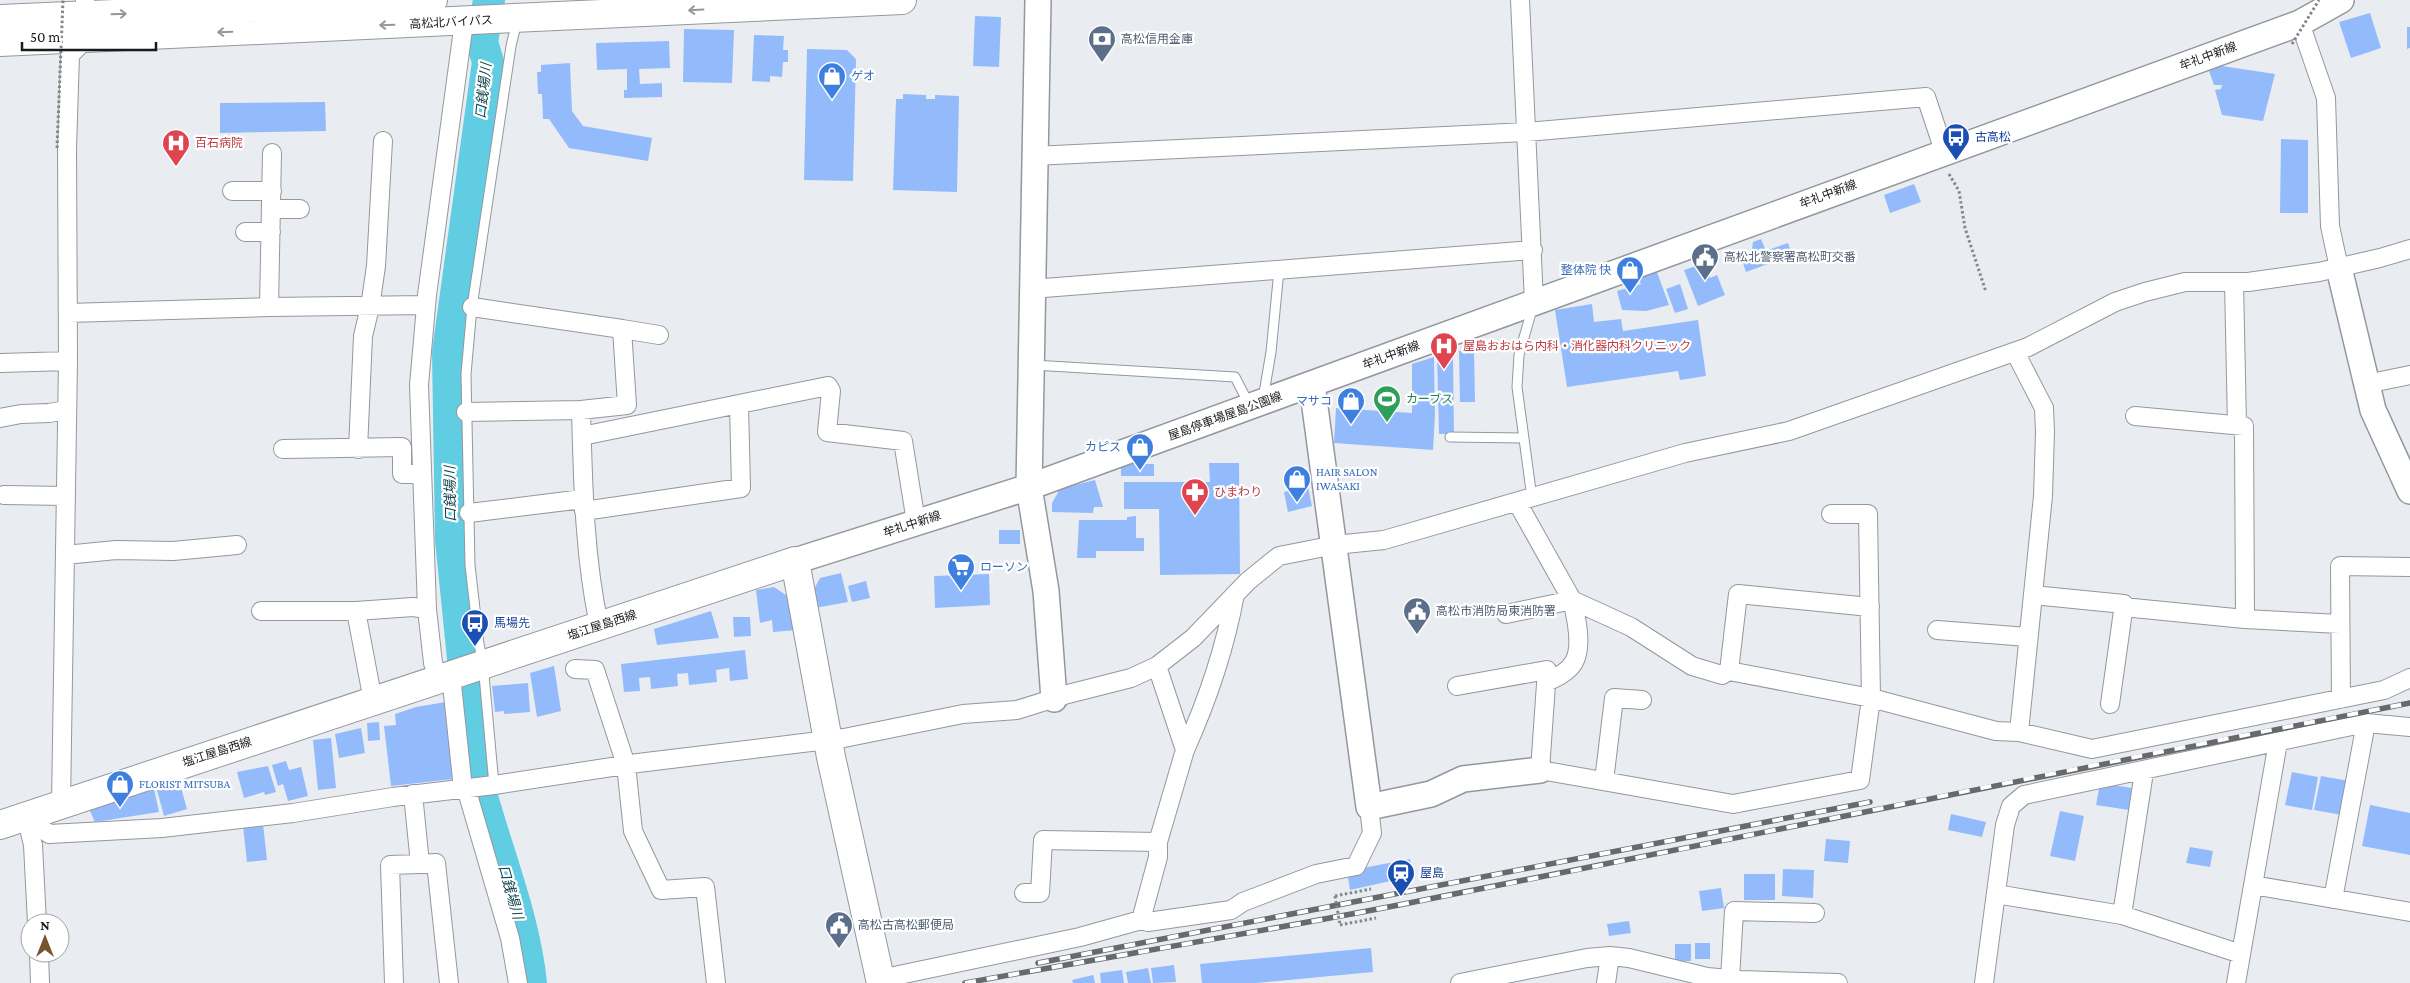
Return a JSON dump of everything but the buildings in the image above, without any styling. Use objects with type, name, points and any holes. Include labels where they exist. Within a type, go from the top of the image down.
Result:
[{"type":"main road","name":"高松北バイパス","points":[[0,42],[86,18],[351,2],[433,0]]},
{"type":"main road","name":"高松北バイパス","points":[[0,19],[86,18],[467,22],[902,0]]},
{"type":"main road","points":[[1038,0],[1031,289],[1029,487],[1046,591],[1054,699]]},
{"type":"main road","name":"牟礼中新線","points":[[1312,385],[1534,302],[1946,161],[2296,33],[2341,0]]},
{"type":"main road","points":[[2339,268],[2373,410],[2410,489]]},
{"type":"main road","points":[[1312,385],[1335,545],[1368,807],[1431,794],[1463,779],[1540,770]]},
{"type":"main road","name":"屋島停車場屋島公園線","points":[[1029,487],[1312,385]]},
{"type":"main road","name":"牟礼中新線","points":[[795,561],[1029,487]]},
{"type":"main road","points":[[795,561],[828,740],[880,981]]},
{"type":"main road","name":"塩江屋島西線","points":[[0,825],[795,561]]},
{"type":"street","points":[[1520,0],[1534,302]]},
{"type":"street","points":[[62,804],[68,361],[67,149],[70,55],[86,18]]},
{"type":"street","points":[[467,22],[426,306],[419,385],[427,609],[433,663],[461,672],[466,788],[510,938],[518,983]]},
{"type":"street","points":[[2296,33],[2326,98],[2330,217],[2339,268]]},
{"type":"street","points":[[1034,156],[1527,132],[1926,97],[1946,161]]},
{"type":"street","points":[[358,449],[362,336],[370,307],[376,266],[383,141]]},
{"type":"street","points":[[270,307],[272,153]]},
{"type":"street","points":[[232,191],[272,191]]},
{"type":"street","points":[[271,209],[300,209]]},
{"type":"street","points":[[245,232],[271,232]]},
{"type":"street","points":[[26,816],[49,834],[162,828],[293,813],[413,794],[828,740],[963,714],[1017,710],[1131,678],[1157,666],[1193,638],[1236,594],[1279,556],[1335,545],[1384,540],[1685,453],[1789,431],[2015,352],[2115,302],[2145,292],[2186,282],[2248,282],[2339,268],[2410,249]]},
{"type":"street","points":[[1031,289],[1533,250]]},
{"type":"street","points":[[2234,282],[2237,425]]},
{"type":"street","points":[[68,313],[270,307],[426,306]]},
{"type":"street","points":[[472,307],[659,335]]},
{"type":"street","points":[[622,329],[629,426]]},
{"type":"street","points":[[2015,352],[2044,408],[2043,496],[2019,732]]},
{"type":"street","points":[[0,363],[68,361]]},
{"type":"street","points":[[2366,384],[2410,375]]},
{"type":"street","points":[[582,436],[828,386],[831,391],[827,432],[904,441],[916,522]]},
{"type":"street","points":[[469,513],[584,505],[741,488],[739,404]]},
{"type":"street","points":[[466,412],[581,410],[628,405]]},
{"type":"street","points":[[0,418],[67,410]]},
{"type":"street","points":[[581,410],[584,505],[593,597],[600,626]]},
{"type":"street","points":[[2135,416],[2244,426],[2245,619]]},
{"type":"street","points":[[283,449],[402,447],[402,474],[422,474]]},
{"type":"street","points":[[4,495],[66,496]]},
{"type":"street","points":[[1524,500],[1572,600],[1578,644],[1574,662],[1558,677],[1546,682]]},
{"type":"street","points":[[1457,686],[1547,670],[1540,770],[1733,804],[1860,780],[1871,698],[1868,514],[1831,514]]},
{"type":"street","points":[[65,555],[116,550],[173,551],[237,545]]},
{"type":"street","points":[[2341,699],[2340,566],[2410,567]]},
{"type":"street","points":[[1141,920],[1158,857],[1158,842],[1185,750],[1206,704],[1227,638],[1236,594]]},
{"type":"street","points":[[1728,671],[1738,594],[1870,607]]},
{"type":"street","points":[[2032,595],[2124,604],[2110,704]]},
{"type":"street","points":[[1506,614],[1572,600],[1630,627],[1692,666],[1722,675],[1728,671],[1871,698],[1996,731],[2019,732],[2092,749],[2384,690],[2410,678]]},
{"type":"street","points":[[261,611],[356,611],[413,607],[427,609]]},
{"type":"street","points":[[2123,607],[2245,619],[2340,624]]},
{"type":"street","points":[[356,611],[373,701]]},
{"type":"street","points":[[1936,630],[2028,637]]},
{"type":"street","points":[[1157,666],[1185,750]]},
{"type":"street","points":[[575,669],[595,670],[626,765],[633,831],[661,890],[705,886],[716,983]]},
{"type":"street","points":[[1604,781],[1614,698],[1642,700]]},
{"type":"street","points":[[2333,899],[2366,723]]},
{"type":"street","points":[[1984,983],[2005,825],[2011,806],[2024,795],[2144,772],[2366,723],[2410,727]]},
{"type":"street","points":[[2236,983],[2278,742]]},
{"type":"street","points":[[2122,915],[2144,772]]},
{"type":"street","points":[[413,794],[420,864]]},
{"type":"street","points":[[880,981],[1080,937],[1141,920],[1148,922],[1231,910],[1243,902],[1316,874],[1356,866],[1372,833],[1368,807]]},
{"type":"street","points":[[26,816],[34,845],[37,913]]},
{"type":"street","points":[[1024,893],[1040,893],[1043,840],[1158,842]]},
{"type":"street","points":[[394,983],[390,865],[436,863],[449,983]]},
{"type":"street","points":[[2253,885],[2410,912]]},
{"type":"street","points":[[1996,894],[2122,915],[2241,954]]},
{"type":"street","points":[[1730,979],[1734,911],[1815,913]]},
{"type":"street","points":[[1606,983],[1610,956]]},
{"type":"street","points":[[1460,983],[1587,958],[1610,956],[1680,977],[1768,982],[1838,983]]},
{"type":"street","points":[[39,963],[40,983]]},
{"type":"lane","points":[[492,785],[461,672],[479,644],[470,565],[466,412],[467,342],[509,55],[516,19]]},
{"type":"lane","points":[[1257,405],[1271,352],[1279,270]]},
{"type":"lane","points":[[1524,500],[1523,438],[1517,387],[1519,355],[1534,302]]},
{"type":"lane","points":[[1031,365],[1235,377],[1257,405]]},
{"type":"lane","points":[[1450,437],[1523,438]]},
{"type":"path","points":[[57,148],[63,0]]},
{"type":"path","points":[[2296,33],[2319,0]]},
{"type":"path","points":[[1946,161],[1959,191],[1965,228],[1986,292]]},
{"type":"path","points":[[1372,889],[1335,896],[1340,925],[1376,918]]},
{"type":"waterway","name":"口銭場川","points":[[489,0],[482,42],[488,62],[448,352],[451,540],[474,767],[522,929],[531,983]]},
{"type":"railway","points":[[965,983],[1409,903],[2410,703]]},
{"type":"railway","points":[[1038,963],[1870,802]]},
{"type":"place","name":"高松信用金庫","points":[[1102,63]]},
{"type":"place","name":"ゲオ","points":[[832,100]]},
{"type":"place","name":"古高松","points":[[1956,161]]},
{"type":"place","name":"百石病院","points":[[176,167]]},
{"type":"place","name":"高松北警察署高松町交番","points":[[1705,281]]},
{"type":"place","name":"整体院 快","points":[[1630,294]]},
{"type":"place","name":"屋島おおはら内科・消化器内科クリニック","points":[[1444,370]]},
{"type":"place","name":"カーブス","points":[[1387,423]]},
{"type":"place","name":"マサコ","points":[[1351,425]]},
{"type":"place","name":"カピス","points":[[1140,471]]},
{"type":"place","name":"HAIR SALON IWASAKI","points":[[1297,503]]},
{"type":"place","name":"ひまわり","points":[[1195,516]]},
{"type":"place","name":"ローソン","points":[[961,591]]},
{"type":"place","name":"高松市消防局東消防署","points":[[1417,635]]},
{"type":"place","name":"馬場先","points":[[475,647]]},
{"type":"place","name":"FLORIST MITSUBA","points":[[120,808]]},
{"type":"place","name":"屋島","points":[[1401,897]]},
{"type":"place","name":"高松古高松郵便局","points":[[839,949]]}]
